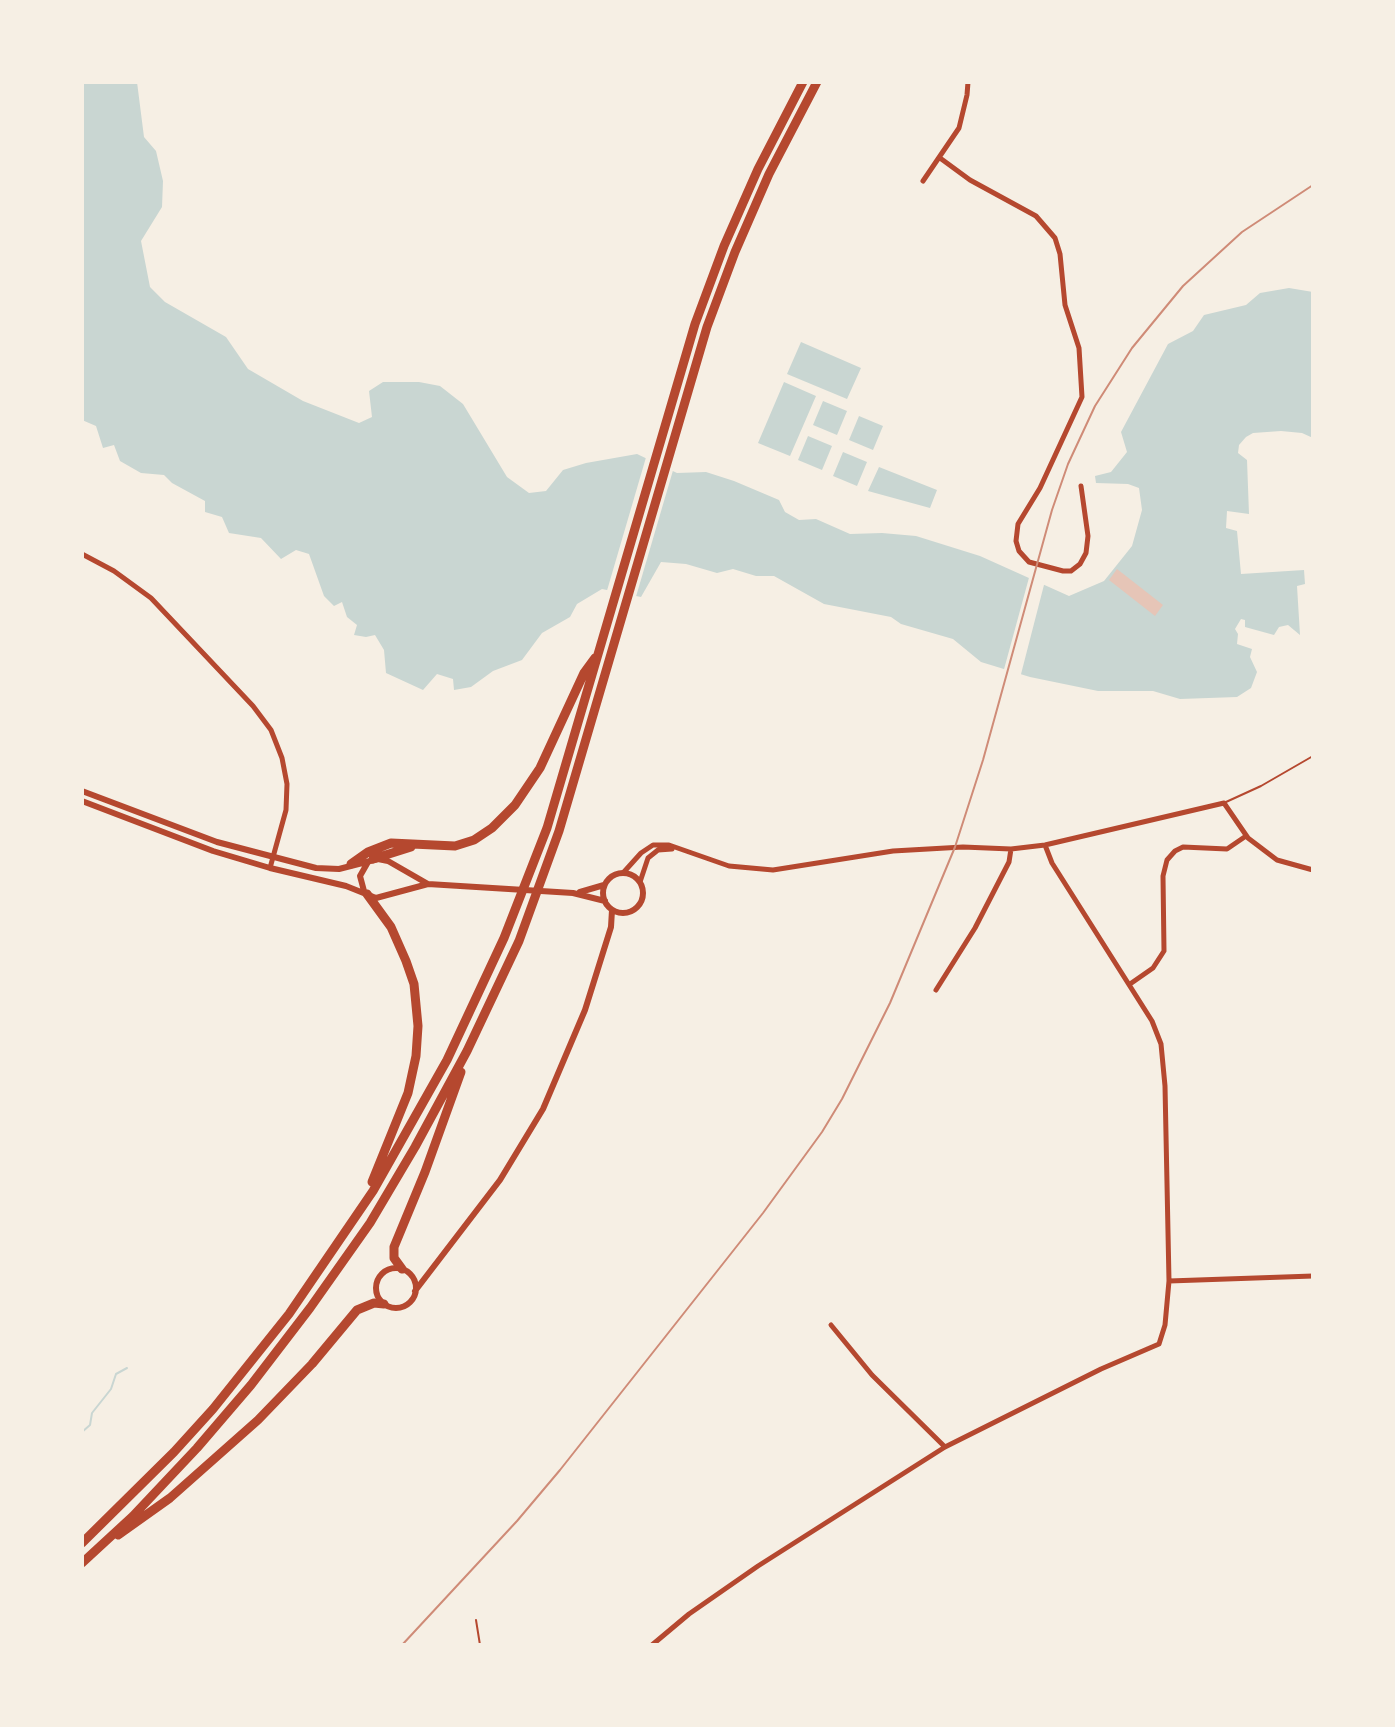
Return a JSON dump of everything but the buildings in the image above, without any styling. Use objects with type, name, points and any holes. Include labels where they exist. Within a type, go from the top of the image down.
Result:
[{"type":"highway","points":[[82,1543],[122,1506],[213,1409],[298,1302],[359,1214],[433,1087],[504,938],[547,828],[695,324],[724,246],[758,169],[803,82]]},
{"type":"highway","points":[[82,1563],[197,1448],[251,1385],[310,1308],[370,1223],[473,1038],[538,893],[595,714],[707,327],[769,174],[817,82]]},
{"type":"highway","points":[[351,864],[368,852],[391,843],[464,844],[484,835],[503,819],[540,768],[584,673],[599,654]]},
{"type":"highway","points":[[371,861],[418,845]]},
{"type":"highway","points":[[359,1214],[402,1112],[416,1056],[418,1026],[414,984],[403,952],[391,927],[366,893]]},
{"type":"highway","points":[[406,1271],[394,1258],[394,1247],[473,1038]]},
{"type":"highway","points":[[99,1547],[170,1498],[235,1442],[294,1384],[357,1310],[374,1303],[384,1304]]},
{"type":"street","points":[[923,181],[959,128],[968,82]]},
{"type":"street","points":[[940,158],[970,180],[1036,216],[1055,238],[1060,254],[1065,305],[1079,348],[1082,397],[1047,474],[1018,524],[1016,541],[1019,551],[1029,562],[1063,571],[1071,571],[1080,564],[1086,553],[1088,536],[1081,486]]},
{"type":"street","points":[[82,554],[114,571],[151,598],[253,706],[271,730],[282,758],[287,784],[286,810],[270,868]]},
{"type":"street","points":[[82,791],[217,842],[316,868],[339,869],[351,864],[388,861],[428,884]]},
{"type":"street","points":[[82,801],[213,851],[381,898],[428,884],[570,893],[605,901]]},
{"type":"street","points":[[624,913],[612,910],[605,901],[605,885],[653,845],[669,845],[729,866],[759,870],[893,851],[963,847],[1011,849],[1045,845],[1224,803],[1246,836],[1277,860],[1313,870]]},
{"type":"street","points":[[1130,984],[1153,968],[1164,951],[1163,869],[1167,860],[1183,847],[1227,849],[1246,836]]},
{"type":"street","points":[[652,1645],[689,1614],[758,1566],[945,1447],[1101,1369],[1159,1344],[1165,1325],[1169,1281],[1164,1059],[1152,1021],[1052,863],[1045,845]]},
{"type":"street","points":[[611,927],[624,913],[634,910],[641,902],[643,892],[640,882],[644,866],[653,854],[665,849],[681,849]]},
{"type":"street","points":[[936,990],[975,928],[1009,862],[1011,849]]},
{"type":"street","points":[[366,893],[360,876],[371,861]]},
{"type":"street","points":[[623,873],[632,875],[640,882]]},
{"type":"street","points":[[570,893],[605,885]]},
{"type":"street","points":[[440,1256],[424,1270],[386,1271],[378,1279],[377,1295],[384,1304],[395,1308],[406,1305],[500,1180],[543,1109],[573,1041],[611,927],[612,910]]},
{"type":"street","points":[[406,1271],[415,1282],[415,1291]]},
{"type":"street","points":[[1169,1281],[1313,1276]]},
{"type":"street","points":[[831,1325],[872,1375],[945,1447]]},
{"type":"lane","points":[[1224,803],[1313,756]]},
{"type":"path","points":[[476,1620],[480,1645]]},
{"type":"shaded area","points":[[82,82],[137,82],[144,137],[156,151],[163,181],[162,207],[141,241],[150,287],[165,302],[226,337],[248,369],[303,401],[359,423],[372,417],[369,391],[383,382],[419,382],[440,386],[463,404],[507,477],[529,493],[546,491],[563,470],[637,454],[677,473],[706,472],[734,481],[779,500],[785,512],[799,520],[816,519],[850,534],[916,536],[980,556],[1069,596],[1104,581],[1132,546],[1142,510],[1139,488],[1128,484],[1096,483],[1095,476],[1111,472],[1127,452],[1121,432],[1168,344],[1193,331],[1204,315],[1246,305],[1260,293],[1289,288],[1313,292],[1313,438],[1302,433],[1281,431],[1253,433],[1246,437],[1239,445],[1238,453],[1247,460],[1249,514],[1227,511],[1226,528],[1237,531],[1241,574],[1304,570],[1305,584],[1297,586],[1300,635],[1288,625],[1279,627],[1274,635],[1245,627],[1245,620],[1241,619],[1235,629],[1237,644],[1252,649],[1250,657],[1257,672],[1251,688],[1237,697],[1180,699],[1153,691],[1098,691],[1030,677],[981,662],[953,639],[901,624],[891,617],[824,604],[774,576],[756,576],[733,569],[717,573],[686,564],[661,562],[641,597],[602,589],[577,604],[570,617],[542,633],[522,660],[493,671],[471,687],[454,690],[453,679],[437,674],[423,690],[386,673],[384,650],[375,635],[354,635],[357,625],[347,617],[342,602],[334,606],[324,596],[309,554],[296,550],[281,559],[261,538],[229,533],[222,517],[205,512],[205,501],[172,483],[164,475],[141,473],[120,461],[114,445],[103,448],[96,426],[82,420]]},
{"type":"shaded area","points":[[801,342],[861,368],[847,399],[787,374]]},
{"type":"shaded area","points":[[784,382],[816,396],[790,456],[758,443]]},
{"type":"shaded area","points":[[823,401],[847,411],[837,435],[813,425]]},
{"type":"shaded area","points":[[859,416],[883,426],[873,450],[849,440]]},
{"type":"shaded area","points":[[808,436],[832,446],[822,470],[798,460]]},
{"type":"shaded area","points":[[843,452],[867,462],[857,486],[833,476]]},
{"type":"shaded area","points":[[879,467],[937,490],[930,508],[868,491]]},
{"type":"pier","points":[[647,454],[674,467],[635,600],[606,594]]},
{"type":"pier","points":[[1030,574],[1045,581],[1020,678],[1003,673]]},
{"type":"waterway","points":[[82,1432],[90,1425],[92,1413],[111,1389],[116,1374],[127,1368]]},
{"type":"railway","points":[[402,1645],[560,1470],[763,1213],[822,1132],[890,1003],[955,847],[983,760],[1052,510],[1068,464],[1095,406],[1132,348],[1183,286],[1242,232],[1313,185]]}]
